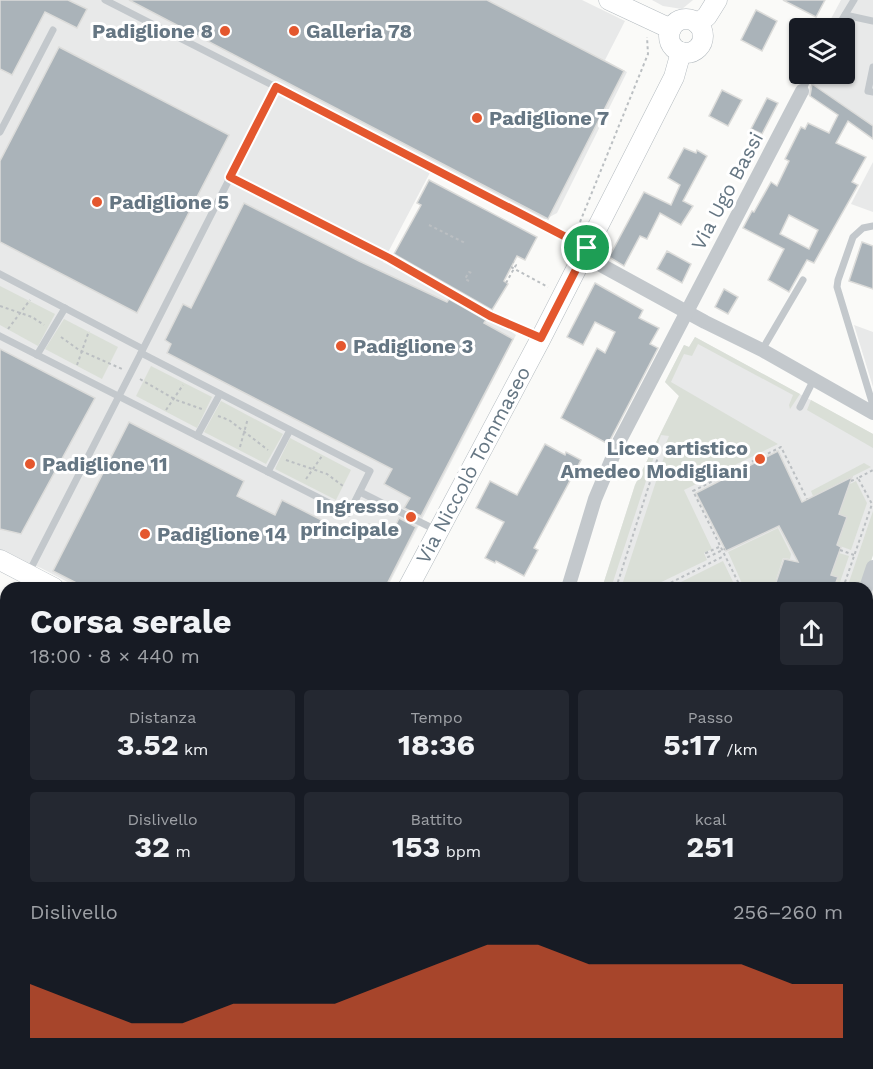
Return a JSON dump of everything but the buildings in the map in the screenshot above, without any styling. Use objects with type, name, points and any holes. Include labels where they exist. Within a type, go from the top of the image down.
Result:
[{"type":"street","points":[[609,0],[671,29]]},
{"type":"street","points":[[698,24],[717,0]]},
{"type":"street","points":[[685,19],[698,24],[703,34],[700,45],[692,52],[681,52],[671,43],[671,29],[677,22],[685,19]]},
{"type":"street","name":"Via Niccolò Tommaseo","points":[[411,582],[541,338],[580,244],[598,225],[674,77],[681,52]]},
{"type":"street","name":"Via Ugo Bassi","points":[[570,582],[595,499],[619,442],[802,91]]},
{"type":"street","points":[[598,225],[599,238],[593,250],[594,260],[599,264],[762,350],[871,412]]},
{"type":"street","points":[[0,560],[43,582]]},
{"type":"street","points":[[868,582],[873,567]]},
{"type":"lane","points":[[105,0],[580,244]]},
{"type":"lane","points":[[843,18],[854,0]]},
{"type":"lane","points":[[845,15],[873,21]]},
{"type":"lane","points":[[0,132],[53,30]]},
{"type":"lane","points":[[873,67],[868,91],[873,92]]},
{"type":"lane","points":[[802,91],[805,84]]},
{"type":"lane","points":[[28,574],[276,87]]},
{"type":"lane","points":[[230,177],[389,258],[490,316],[541,338]]},
{"type":"lane","points":[[871,412],[872,402],[837,287],[853,237],[863,228],[873,226]]},
{"type":"lane","points":[[0,274],[220,394],[370,471],[349,513],[0,336]]},
{"type":"lane","points":[[762,350],[803,280]]},
{"type":"lane","points":[[37,355],[65,308]]},
{"type":"lane","points":[[800,407],[814,380]]},
{"type":"lane","points":[[197,436],[220,394]]},
{"type":"lane","points":[[268,472],[290,430]]},
{"type":"lane","points":[[360,492],[438,532]]},
{"type":"path","points":[[580,244],[648,54],[647,34]]},
{"type":"path","points":[[429,225],[465,243]]},
{"type":"path","points":[[506,283],[512,268],[516,265],[513,262]]},
{"type":"path","points":[[512,268],[548,287],[546,292]]},
{"type":"path","points":[[8,330],[30,301]]},
{"type":"path","points":[[0,306],[32,317],[47,328]]},
{"type":"path","points":[[77,366],[89,332]]},
{"type":"path","points":[[55,333],[82,351],[110,363]]},
{"type":"path","points":[[144,381],[173,399],[205,411]]},
{"type":"path","points":[[165,411],[185,383]]},
{"type":"path","points":[[214,414],[228,420],[272,453]]},
{"type":"path","points":[[239,450],[249,416]]},
{"type":"path","points":[[738,582],[693,491],[781,447],[807,499]]},
{"type":"path","points":[[303,483],[323,455]]},
{"type":"path","points":[[280,457],[332,477],[343,486]]},
{"type":"path","points":[[618,582],[658,457]]},
{"type":"path","points":[[851,481],[873,470]]},
{"type":"path","points":[[845,582],[872,504],[858,478]]},
{"type":"path","points":[[719,547],[706,553],[708,557],[725,549]]},
{"type":"path","points":[[840,550],[855,555]]},
{"type":"path","points":[[672,582],[724,556]]},
{"type":"shaded area","points":[[0,0],[582,0],[625,21],[605,60],[627,72],[557,213],[544,220],[434,165],[383,262],[516,335],[390,582],[68,582],[41,568],[0,553]]},
{"type":"shaded area","points":[[652,0],[693,0],[682,9],[663,6]]},
{"type":"shaded area","points":[[841,0],[873,0],[873,139],[807,94],[812,84],[855,84],[855,18],[831,18]]},
{"type":"shaded area","points":[[873,162],[873,212],[851,204]]},
{"type":"shaded area","points":[[0,286],[55,314],[38,346],[0,325]]},
{"type":"shaded area","points":[[64,319],[118,347],[102,379],[45,349]]},
{"type":"shaded area","points":[[854,325],[873,332],[873,387]]},
{"type":"shaded area","name":"Liceo artistico Amedeo Modigliani","points":[[695,337],[873,434],[873,555],[864,582],[604,582],[635,485],[679,396],[665,382],[684,345],[689,347]]},
{"type":"shaded area","points":[[695,337],[800,394],[790,409],[789,405],[793,395],[698,344],[692,356],[684,354],[671,382],[778,444],[684,490],[712,549],[704,553],[707,560],[661,582],[623,582],[664,457],[664,448],[669,436],[661,435],[613,582],[604,582],[635,485],[679,396],[665,382],[684,345],[689,347]]},
{"type":"shaded area","points":[[151,366],[212,397],[197,428],[136,396]]},
{"type":"shaded area","points":[[811,400],[873,434],[873,448],[807,410]]},
{"type":"shaded area","points":[[221,401],[283,434],[266,464],[204,432]]},
{"type":"shaded area","points":[[290,438],[351,470],[336,500],[275,469]]},
{"type":"shaded area","points":[[864,463],[871,467],[813,496],[811,491]]},
{"type":"shaded area","points":[[856,481],[867,503],[851,550],[837,545],[847,517],[839,514],[850,484]]},
{"type":"shaded area","points":[[873,511],[873,555],[864,582],[849,582]]},
{"type":"shaded area","points":[[778,528],[791,554],[790,559],[783,558],[776,580],[780,582],[741,582],[728,552]]},
{"type":"shaded area","points":[[839,553],[849,556],[840,582],[836,582],[838,577],[831,575]]},
{"type":"shaded area","points":[[723,561],[733,582],[681,582]]},
{"type":"place","name":"Padiglione 8","points":[[225,31]]},
{"type":"place","name":"Galleria 78","points":[[294,31]]},
{"type":"place","name":"Padiglione 7","points":[[477,118]]},
{"type":"place","name":"Padiglione 5","points":[[97,202]]},
{"type":"place","name":"Padiglione 3","points":[[341,346]]},
{"type":"place","name":"Liceo artistico Amedeo Modigliani","points":[[760,459]]},
{"type":"place","name":"Padiglione 11","points":[[30,464]]},
{"type":"place","name":"Ingresso principale","points":[[411,517]]},
{"type":"place","name":"Padiglione 14","points":[[145,534]]},
{"type":"route","points":[[276,87],[587,248],[541,338],[490,316],[389,258],[230,177],[276,87]]}]
